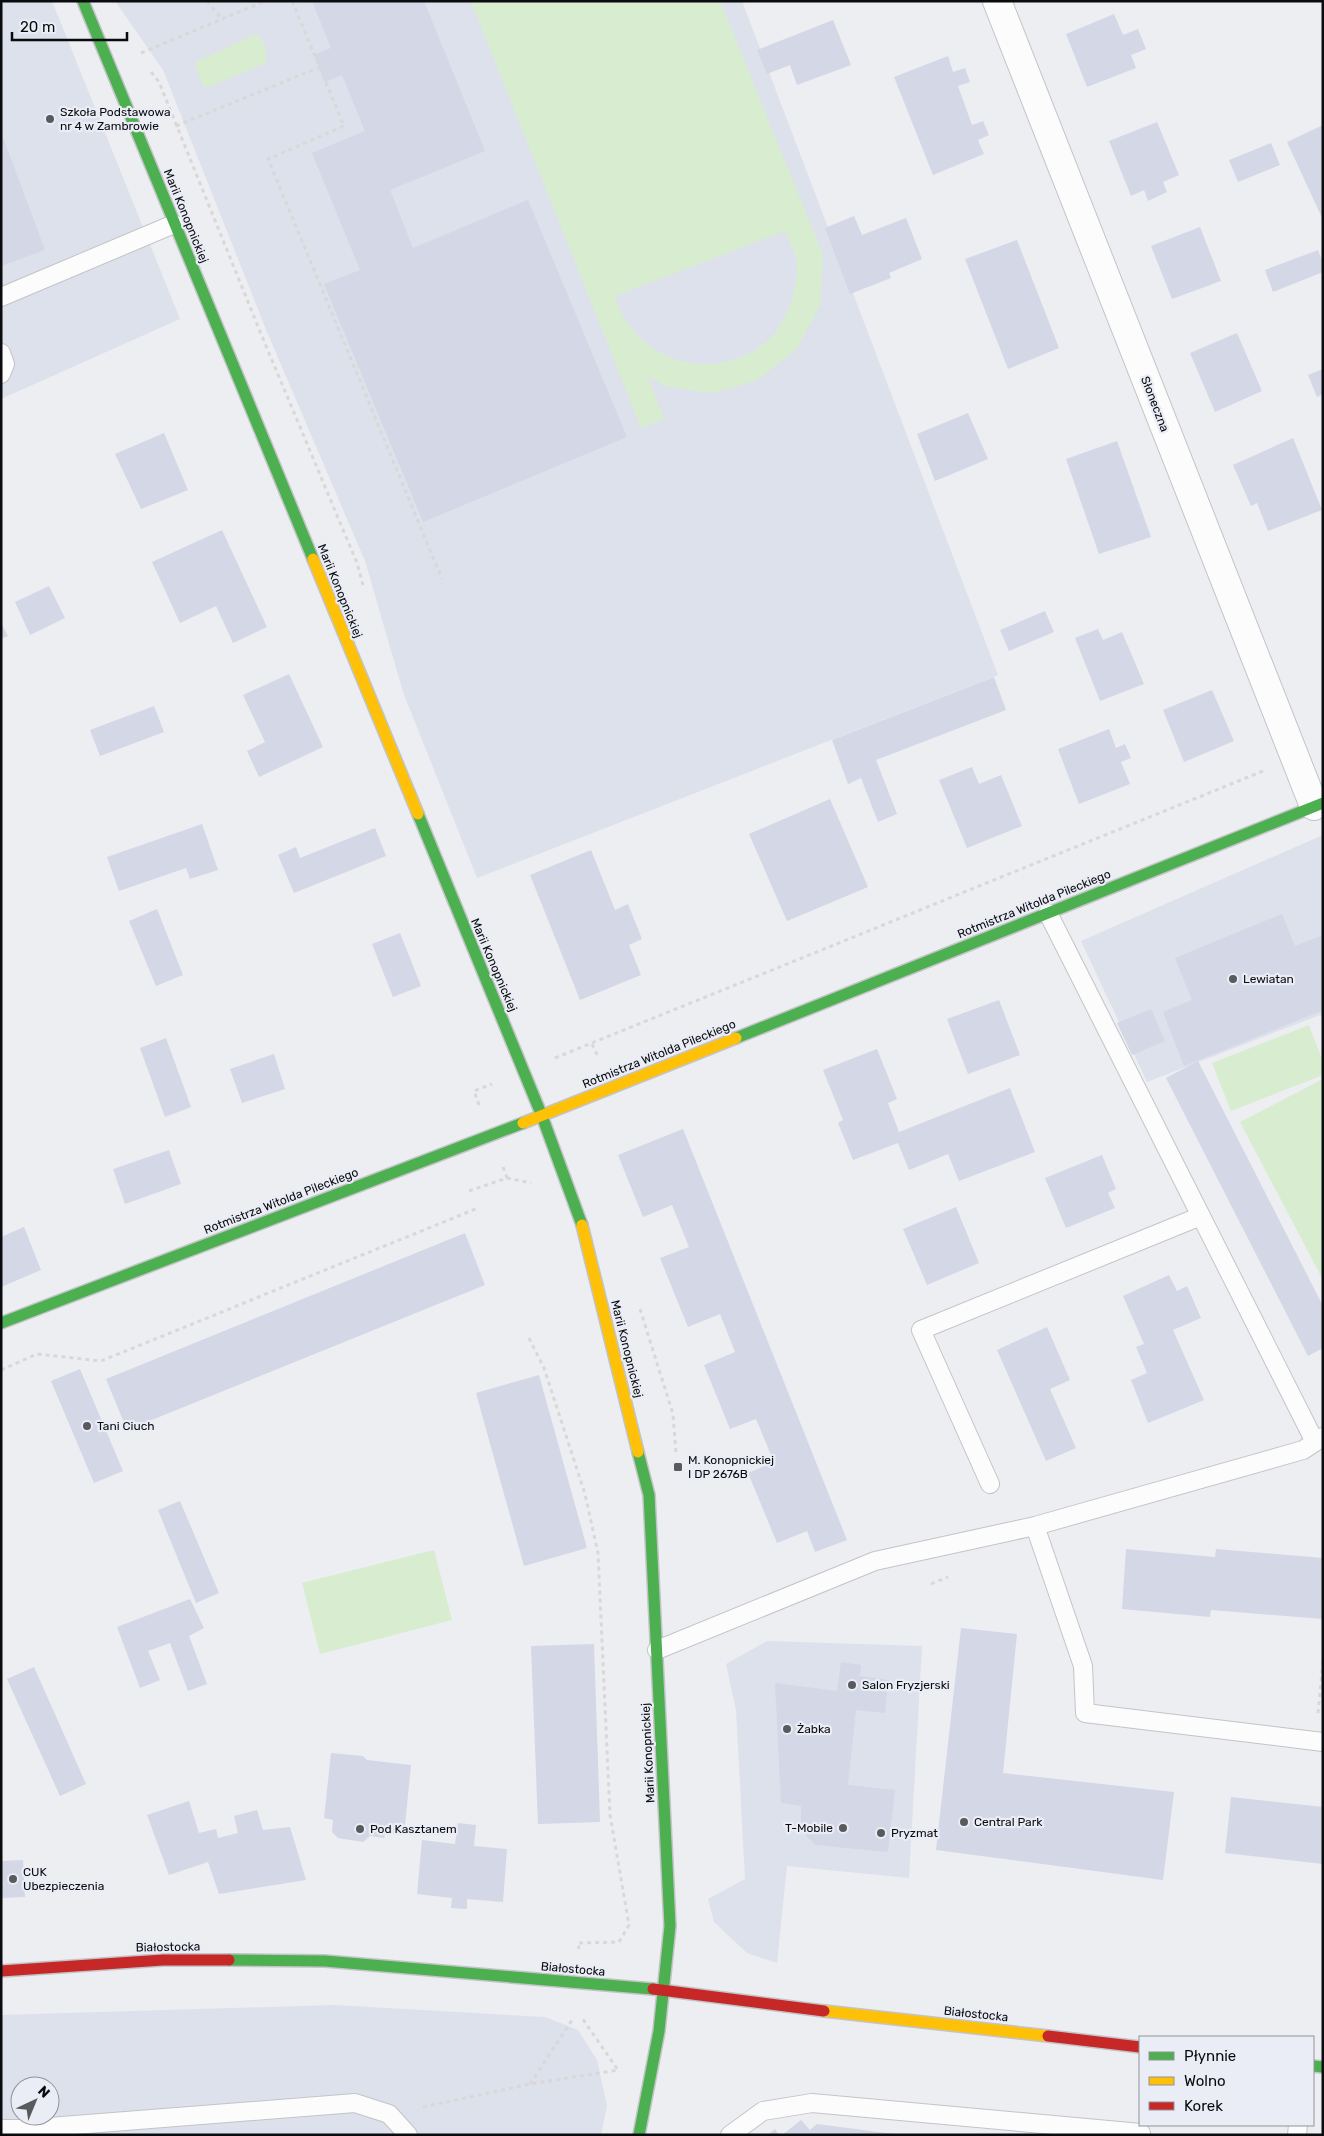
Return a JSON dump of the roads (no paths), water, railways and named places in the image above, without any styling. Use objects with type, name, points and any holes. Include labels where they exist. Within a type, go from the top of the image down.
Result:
[{"type":"street","name":"Marii Konopnickiej","points":[[83,1],[542,1116],[582,1226],[649,1495],[670,1926],[666,1990],[653,2073],[640,2135]]},
{"type":"street","name":"Słoneczna","points":[[997,1],[1295,758],[1318,804]]},
{"type":"street","name":"Rotmistrza Witolda Pileckiego","points":[[1,1323],[542,1116],[1318,804]]},
{"type":"street","name":"Białostocka","points":[[1,1971],[163,1960],[326,1961],[666,1990],[754,2003],[1139,2047]]},
{"type":"lane","points":[[1,297],[174,224]]},
{"type":"lane","points":[[1,352],[5,364],[1,374]]},
{"type":"lane","points":[[657,1650],[875,1560],[1035,1526],[1303,1450],[1319,1439],[1201,1216],[1048,913]]},
{"type":"lane","points":[[990,1484],[921,1330],[1201,1216]]},
{"type":"lane","points":[[1035,1526],[1083,1666],[1085,1713],[1319,1741]]},
{"type":"lane","points":[[730,2135],[763,2111],[812,2102],[1141,2133],[1140,2135]]},
{"type":"lane","points":[[1,2129],[24,2129],[355,2103],[389,2114],[408,2135]]},
{"type":"place","name":"Szkoła Podstawowa nr 4 w Zambrowie","points":[[50,119]]},
{"type":"place","name":"Lewiatan","points":[[1233,979]]},
{"type":"place","name":"Tani Ciuch","points":[[87,1426]]},
{"type":"place","name":"M. Konopnickiej I DP 2676B","points":[[678,1467]]},
{"type":"place","name":"Salon Fryzjerski","points":[[852,1685]]},
{"type":"place","name":"Żabka","points":[[787,1729]]},
{"type":"place","name":"Central Park","points":[[964,1822]]},
{"type":"place","name":"T-Mobile","points":[[843,1828]]},
{"type":"place","name":"Pod Kasztanem","points":[[360,1829]]},
{"type":"place","name":"Pryzmat","points":[[881,1833]]},
{"type":"place","name":"CUK Ubezpieczenia","points":[[13,1879]]}]
